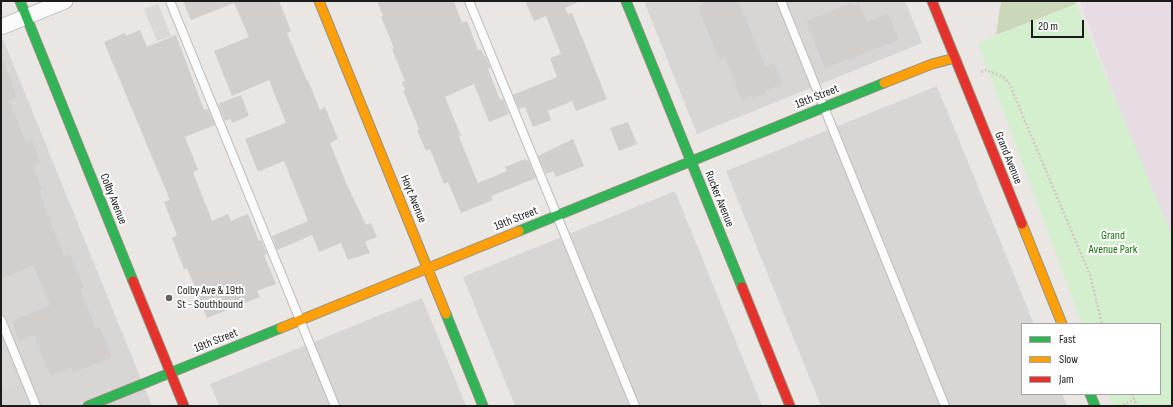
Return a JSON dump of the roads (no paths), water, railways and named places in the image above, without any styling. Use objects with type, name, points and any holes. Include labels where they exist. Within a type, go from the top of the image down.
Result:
[{"type":"street","name":"Colby Avenue","points":[[20,1],[184,406]]},
{"type":"street","points":[[1,27],[65,1]]},
{"type":"street","name":"Hoyt Avenue","points":[[319,1],[483,406]]},
{"type":"street","name":"Rucker Avenue","points":[[626,1],[790,406]]},
{"type":"street","name":"Grand Avenue","points":[[932,1],[1062,323]]},
{"type":"street","name":"19th Street","points":[[88,406],[932,64],[955,58]]},
{"type":"street","points":[[1090,395],[1095,406]]},
{"type":"lane","points":[[170,1],[335,406]]},
{"type":"lane","points":[[469,1],[635,406]]},
{"type":"lane","points":[[781,1],[823,108],[945,406]]},
{"type":"lane","points":[[1,320],[3,332],[36,406]]},
{"type":"place","name":"Colby Ave & 19th St - Southbound","points":[[169,298]]},
{"type":"park label","name":"Grand Avenue Park","points":[[1113,243]]}]
